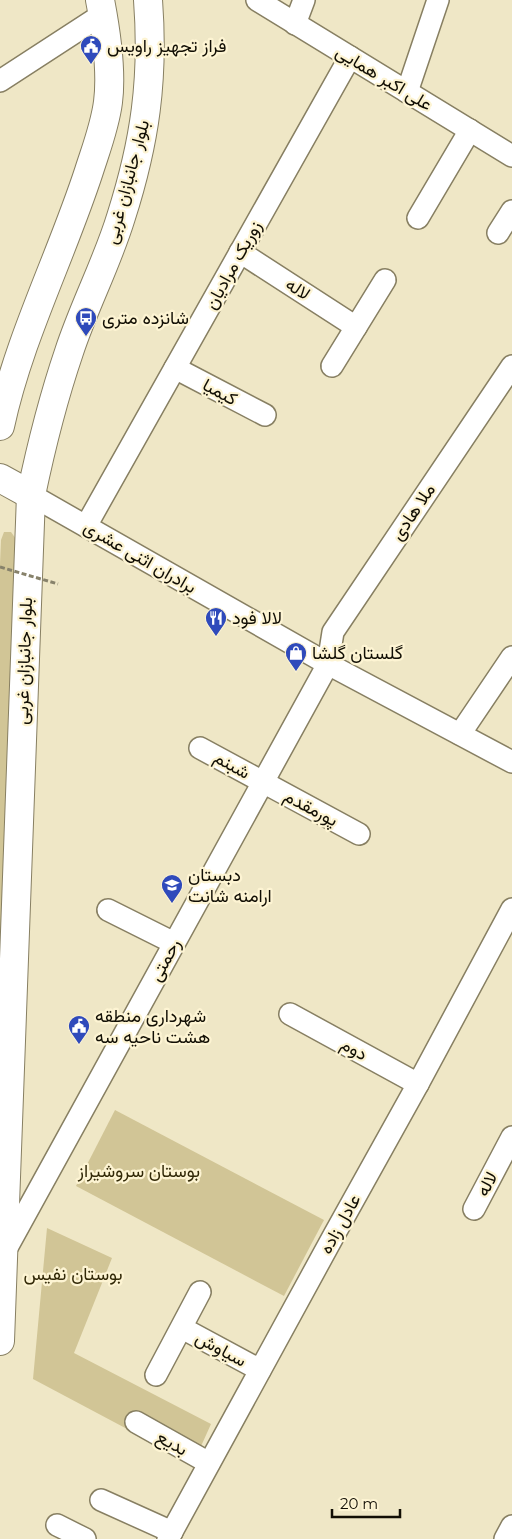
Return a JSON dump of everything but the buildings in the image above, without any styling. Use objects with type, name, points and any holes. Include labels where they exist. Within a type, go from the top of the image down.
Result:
[{"type":"main road","name":"بلوار جانبازان غربی","points":[[0,1341],[31,495],[46,424],[66,360],[121,218],[143,136],[150,68],[151,35],[148,0]]},
{"type":"main road","points":[[0,426],[26,335],[78,203],[103,127],[108,102],[109,75],[107,5]]},
{"type":"main road","points":[[0,478],[31,495]]},
{"type":"street","name":"علی اکبر همایی","points":[[256,0],[512,156]]},
{"type":"street","points":[[295,24],[304,0]]},
{"type":"street","points":[[408,92],[438,0]]},
{"type":"street","points":[[0,81],[107,5]]},
{"type":"street","name":"زوریک مرادیان","points":[[86,526],[350,57]]},
{"type":"street","points":[[418,218],[470,130]]},
{"type":"street","points":[[498,234],[512,211]]},
{"type":"street","name":"لاله","points":[[240,252],[356,327]]},
{"type":"street","points":[[332,366],[384,280]]},
{"type":"street","name":"ملا هادی","points":[[328,664],[333,632],[512,366]]},
{"type":"street","name":"کیمیا","points":[[174,368],[265,415]]},
{"type":"street","name":"برادران اثنی عشری","points":[[31,495],[328,664],[512,762]]},
{"type":"street","points":[[460,734],[512,657]]},
{"type":"street","name":"رحمتی","points":[[3,1255],[328,664]]},
{"type":"street","name":"شبنم","points":[[200,748],[263,782]]},
{"type":"street","name":"پورمقدم","points":[[263,782],[359,834]]},
{"type":"street","name":"عادل زاده","points":[[170,1536],[512,909]]},
{"type":"street","points":[[108,910],[174,943]]},
{"type":"street","name":"دوم","points":[[290,1014],[418,1084]]},
{"type":"street","name":"لاله","points":[[474,1209],[506,1163],[512,1137]]},
{"type":"street","name":"سیاوش","points":[[156,1375],[200,1292]]},
{"type":"street","name":"سیاوش","points":[[182,1328],[260,1370]]},
{"type":"street","name":"بدیع","points":[[136,1422],[209,1463]]},
{"type":"street","points":[[101,1500],[170,1536]]},
{"type":"street","points":[[57,1525],[85,1539]]},
{"type":"street","points":[[505,1539],[512,1526]]},
{"type":"path","points":[[0,566],[58,584]]},
{"type":"green space","points":[[4,532],[11,532],[16,539],[0,992],[0,564],[1,540]]},
{"type":"green space","name":"بوستان سروشیراز","points":[[115,1110],[324,1220],[284,1296],[76,1186]]},
{"type":"green space","name":"بوستان نفیس","points":[[47,1228],[112,1258],[74,1353],[211,1424],[193,1464],[33,1379]]},
{"type":"place","name":"فراز تجهیز راویس","points":[[91,65]]},
{"type":"place","name":"شانزده متری","points":[[86,337]]},
{"type":"place","name":"لالا فود","points":[[216,637]]},
{"type":"place","name":"گلستان گلشا","points":[[296,672]]},
{"type":"place","name":"دبستان ارامنه شانت","points":[[172,904]]},
{"type":"place","name":"شهرداری منطقه هشت ناحیه سه","points":[[79,1045]]}]
